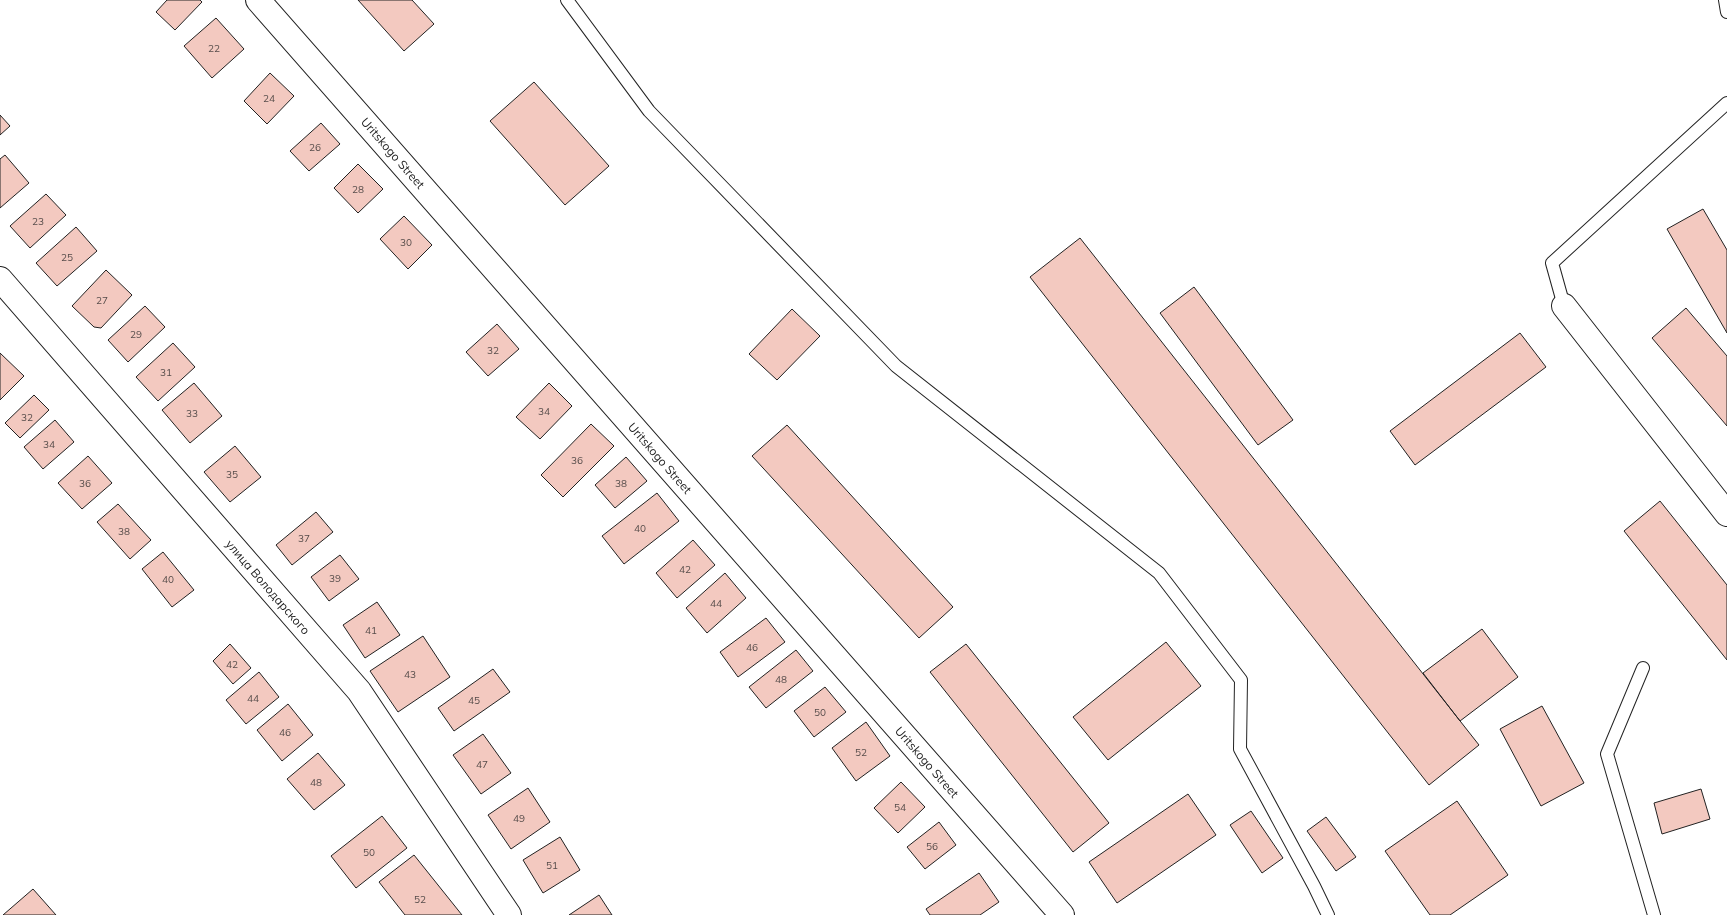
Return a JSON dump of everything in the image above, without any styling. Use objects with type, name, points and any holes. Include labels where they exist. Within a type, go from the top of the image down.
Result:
[{"type":"street","name":"Uritskogo Street","points":[[258,0],[1062,915]]},
{"type":"street","name":"улица Володарского","points":[[0,279],[358,690],[509,915]]},
{"type":"street","points":[[1564,306],[1727,514]]},
{"type":"lane","points":[[566,0],[649,111],[896,366],[1159,573],[1241,680],[1240,749],[1328,915]]},
{"type":"lane","points":[[1725,0],[1727,12]]},
{"type":"lane","points":[[1564,306],[1552,263],[1727,103]]},
{"type":"lane","points":[[1643,668],[1607,754],[1654,915]]},
{"type":"building","points":[[167,0],[200,0],[202,2],[175,30],[156,12]]},
{"type":"building","points":[[358,0],[412,0],[434,24],[404,51]]},
{"type":"building","points":[[216,18],[244,49],[212,78],[184,46]]},
{"type":"building","points":[[270,73],[294,96],[267,124],[244,101]]},
{"type":"building","points":[[534,82],[609,166],[565,205],[490,121]]},
{"type":"building","points":[[0,115],[10,126],[0,135]]},
{"type":"building","points":[[321,123],[340,144],[309,171],[290,151]]},
{"type":"building","points":[[5,155],[29,183],[0,208],[0,159]]},
{"type":"building","points":[[358,164],[383,189],[358,213],[334,188]]},
{"type":"building","points":[[46,194],[66,215],[30,248],[10,226]]},
{"type":"building","points":[[1703,209],[1727,250],[1727,333],[1667,229]]},
{"type":"building","points":[[404,216],[432,245],[408,269],[380,239]]},
{"type":"building","points":[[76,227],[97,251],[57,286],[36,263]]},
{"type":"building","points":[[1080,238],[1479,745],[1429,785],[1030,277]]},
{"type":"building","points":[[106,270],[132,295],[101,328],[94,327],[72,306]]},
{"type":"building","points":[[1194,287],[1293,420],[1258,445],[1160,313]]},
{"type":"building","points":[[145,306],[165,327],[128,362],[108,340]]},
{"type":"building","points":[[1686,308],[1727,356],[1727,426],[1652,338]]},
{"type":"building","points":[[792,309],[820,336],[777,380],[749,354]]},
{"type":"building","points":[[497,324],[519,349],[488,376],[466,352]]},
{"type":"building","points":[[1520,333],[1546,367],[1415,465],[1390,431]]},
{"type":"building","points":[[173,343],[195,367],[158,401],[136,377]]},
{"type":"building","points":[[0,353],[24,376],[0,400]]},
{"type":"building","points":[[194,383],[222,416],[190,443],[162,410]]},
{"type":"building","points":[[549,383],[572,406],[540,439],[516,417]]},
{"type":"building","points":[[34,395],[49,410],[20,438],[5,423]]},
{"type":"building","points":[[55,420],[74,442],[43,469],[24,447]]},
{"type":"building","points":[[591,424],[614,446],[563,497],[541,475]]},
{"type":"building","points":[[787,425],[953,607],[919,638],[752,456]]},
{"type":"building","points":[[235,446],[261,477],[230,502],[204,472]]},
{"type":"building","points":[[88,456],[112,483],[82,509],[58,483]]},
{"type":"building","points":[[626,457],[647,481],[615,508],[595,485]]},
{"type":"building","points":[[657,493],[679,521],[624,564],[602,536]]},
{"type":"building","points":[[1660,501],[1727,585],[1727,660],[1624,531]]},
{"type":"building","points":[[118,504],[151,540],[130,559],[97,522]]},
{"type":"building","points":[[316,512],[333,532],[292,565],[276,545]]},
{"type":"building","points":[[693,540],[715,565],[677,598],[656,573]]},
{"type":"building","points":[[163,552],[194,590],[172,607],[142,569]]},
{"type":"building","points":[[340,555],[359,579],[329,601],[311,577]]},
{"type":"building","points":[[725,573],[746,598],[707,633],[686,608]]},
{"type":"building","points":[[377,602],[400,635],[365,658],[343,625]]},
{"type":"building","points":[[766,618],[785,642],[738,677],[720,652]]},
{"type":"building","points":[[1482,629],[1518,677],[1460,721],[1423,673]]},
{"type":"building","points":[[423,636],[450,677],[398,712],[370,671]]},
{"type":"building","points":[[1166,642],[1201,686],[1108,760],[1073,717]]},
{"type":"building","points":[[230,644],[251,668],[233,684],[213,661]]},
{"type":"building","points":[[966,644],[1109,823],[1073,852],[930,672]]},
{"type":"building","points":[[796,650],[813,671],[766,708],[749,687]]},
{"type":"building","points":[[493,669],[510,692],[454,731],[438,708]]},
{"type":"building","points":[[259,672],[279,697],[246,724],[226,700]]},
{"type":"building","points":[[825,687],[846,712],[814,737],[794,711]]},
{"type":"building","points":[[288,704],[313,735],[282,761],[257,730]]},
{"type":"building","points":[[1542,706],[1584,783],[1541,806],[1500,729]]},
{"type":"building","points":[[866,722],[890,756],[856,781],[832,748]]},
{"type":"building","points":[[483,734],[511,773],[481,794],[453,755]]},
{"type":"building","points":[[318,753],[345,785],[314,810],[287,779]]},
{"type":"building","points":[[901,782],[925,807],[898,833],[874,808]]},
{"type":"building","points":[[528,788],[550,822],[511,849],[488,815]]},
{"type":"building","points":[[1701,789],[1710,819],[1662,834],[1654,803]]},
{"type":"building","points":[[1188,794],[1216,835],[1117,903],[1089,862]]},
{"type":"building","points":[[1457,801],[1508,875],[1450,915],[1430,915],[1385,851]]},
{"type":"building","points":[[1251,811],[1283,858],[1262,873],[1230,825]]},
{"type":"building","points":[[382,816],[407,848],[356,888],[331,856]]},
{"type":"building","points":[[1326,817],[1356,857],[1336,871],[1307,831]]},
{"type":"building","points":[[939,822],[956,845],[925,869],[907,847]]},
{"type":"building","points":[[560,837],[580,870],[543,893],[523,860]]},
{"type":"building","points":[[414,855],[462,915],[405,915],[379,882]]},
{"type":"building","points":[[979,873],[999,902],[980,915],[930,915],[926,909]]},
{"type":"building","points":[[33,889],[56,915],[3,915]]},
{"type":"building","points":[[599,895],[612,915],[569,915]]}]
